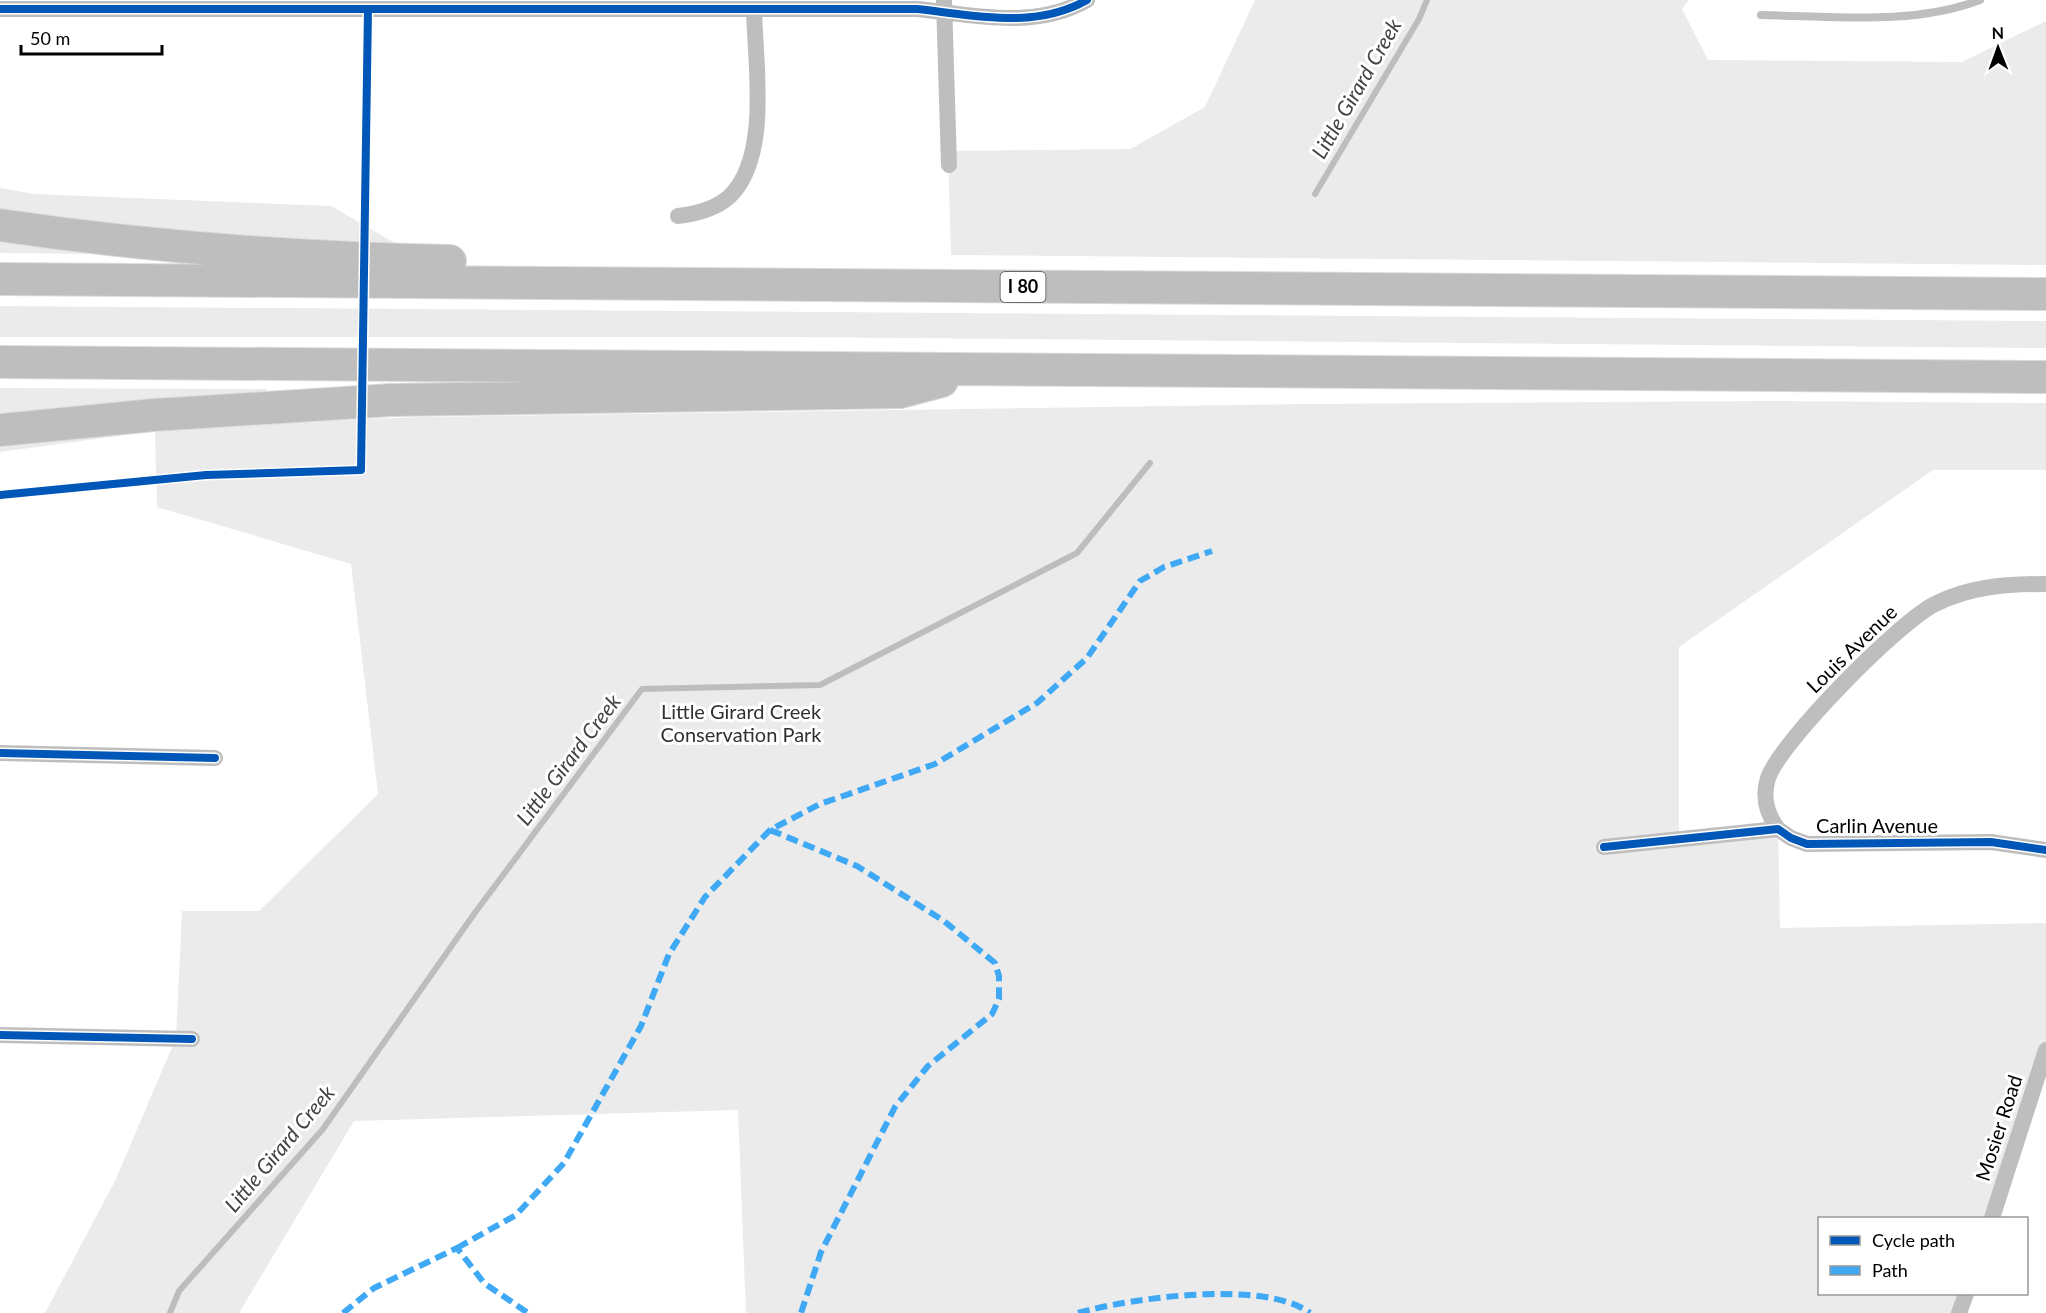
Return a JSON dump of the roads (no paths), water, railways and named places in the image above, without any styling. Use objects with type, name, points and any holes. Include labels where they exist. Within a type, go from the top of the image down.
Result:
[{"type":"highway","points":[[0,225],[187,248],[339,258],[582,264],[686,284]]},
{"type":"highway","name":"I 80","points":[[0,279],[2046,294]]},
{"type":"highway","points":[[0,362],[2046,376]]},
{"type":"highway","points":[[0,429],[154,415],[391,400],[900,392],[986,369]]},
{"type":"street","points":[[0,9],[754,10],[917,9],[945,6],[1032,18],[1053,15],[1087,0]]},
{"type":"street","points":[[945,6],[949,165]]},
{"type":"street","points":[[678,216],[706,210],[727,199],[747,171],[754,149],[757,123],[754,10]]},
{"type":"street","name":"Louis Avenue","points":[[1778,829],[1765,805],[1765,791],[1775,763],[1811,719],[1889,638],[1932,605],[1953,595],[1992,585],[2046,584]]},
{"type":"street","points":[[0,753],[215,758]]},
{"type":"street","points":[[1604,847],[1778,829]]},
{"type":"street","name":"Carlin Avenue","points":[[1778,829],[1791,838],[1807,844],[1991,842],[2046,850]]},
{"type":"street","points":[[0,1035],[192,1039]]},
{"type":"street","name":"Mosier Road","points":[[1992,1217],[2046,1050]]},
{"type":"street","points":[[1959,1313],[1965,1295]]},
{"type":"lane","points":[[1761,15],[1901,17],[1960,8],[1980,0]]},
{"type":"waterway","name":"Little Girard Creek","points":[[1315,194],[1419,19],[1427,0]]},
{"type":"waterway","name":"Little Girard Creek","points":[[170,1313],[179,1291],[323,1129],[474,914],[642,689],[820,685],[1077,553],[1150,463]]},
{"type":"park label","name":"Little Girard Creek Conservation Park","points":[[741,724]]}]
